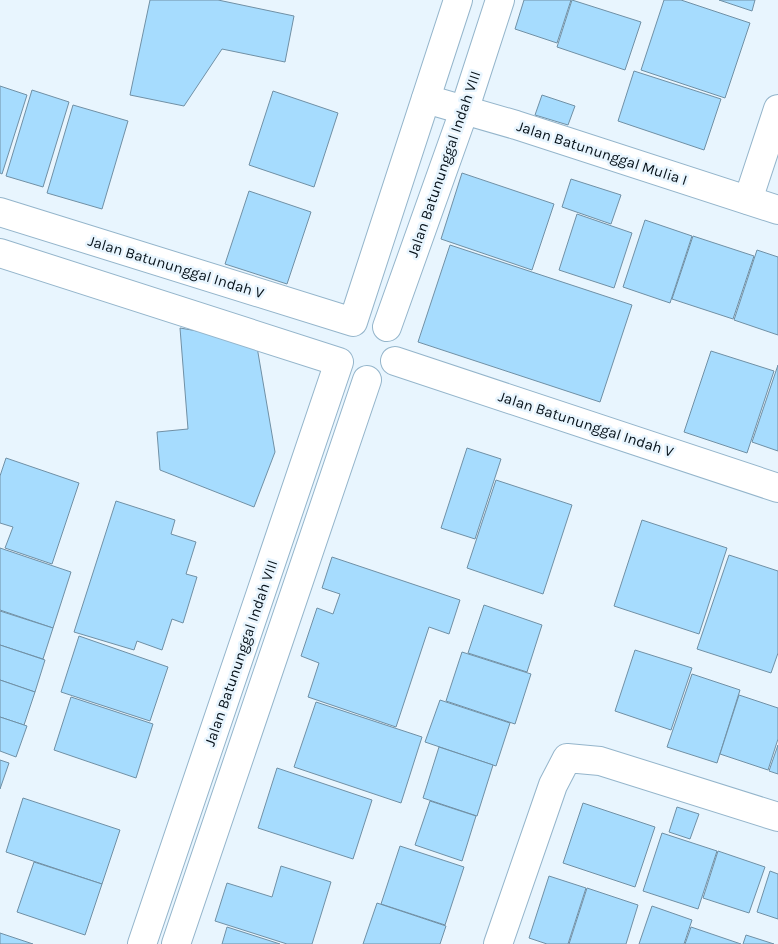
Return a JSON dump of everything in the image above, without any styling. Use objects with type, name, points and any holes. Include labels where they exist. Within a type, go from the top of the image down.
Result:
[{"type":"street","points":[[353,322],[458,0]]},
{"type":"street","name":"Jalan Batununggal Indah VIII","points":[[387,327],[464,111],[500,0]]},
{"type":"street","name":"Jalan Batununggal Mulia I","points":[[426,99],[516,125],[778,210]]},
{"type":"street","points":[[748,200],[778,109]]},
{"type":"street","name":"Jalan Batununggal Indah V","points":[[0,212],[353,322]]},
{"type":"street","points":[[0,253],[339,362]]},
{"type":"street","points":[[365,319],[376,321],[387,327],[394,337],[395,360],[379,378],[367,380],[355,378],[346,372],[339,362],[336,351],[338,340],[344,329],[353,322],[365,319]]},
{"type":"street","name":"Jalan Batununggal Indah V","points":[[395,360],[778,488]]},
{"type":"street","name":"Jalan Batununggal Indah VIII","points":[[142,944],[339,362]]},
{"type":"street","name":"Jalan Batununggal Indah VIII","points":[[176,944],[367,380]]},
{"type":"street","points":[[498,944],[552,785],[567,758],[600,761],[778,817]]},
{"type":"building","points":[[150,0],[218,0],[294,16],[285,62],[222,49],[184,106],[130,95]]},
{"type":"building","points":[[524,0],[571,0],[557,43],[515,29]]},
{"type":"building","points":[[572,0],[641,22],[625,70],[557,47]]},
{"type":"building","points":[[664,0],[681,0],[750,23],[725,98],[641,70]]},
{"type":"building","points":[[719,0],[755,0],[752,11]]},
{"type":"building","points":[[634,71],[721,99],[704,150],[618,121]]},
{"type":"building","points":[[0,86],[27,95],[2,174],[0,173]]},
{"type":"building","points":[[32,90],[69,102],[43,187],[6,176]]},
{"type":"building","points":[[273,91],[338,113],[314,187],[249,165]]},
{"type":"building","points":[[542,95],[575,106],[568,125],[535,115]]},
{"type":"building","points":[[73,105],[128,121],[102,209],[47,193]]},
{"type":"building","points":[[462,173],[554,204],[532,270],[441,239]]},
{"type":"building","points":[[571,179],[621,195],[611,224],[562,207]]},
{"type":"building","points":[[249,191],[311,212],[287,284],[225,264]]},
{"type":"building","points":[[577,214],[632,233],[614,288],[559,270]]},
{"type":"building","points":[[645,220],[692,236],[670,303],[623,287]]},
{"type":"building","points":[[693,236],[754,256],[733,319],[672,299]]},
{"type":"building","points":[[450,245],[632,305],[600,402],[418,342]]},
{"type":"building","points":[[757,250],[778,257],[778,335],[734,320]]},
{"type":"building","points":[[180,328],[256,341],[275,452],[254,507],[160,470],[157,432],[188,429]]},
{"type":"building","points":[[711,351],[774,371],[747,453],[684,432]]},
{"type":"building","points":[[778,365],[778,451],[752,442]]},
{"type":"building","points":[[467,448],[501,459],[475,539],[441,528]]},
{"type":"building","points":[[6,458],[79,483],[52,564],[5,548],[13,527],[0,523],[0,476]]},
{"type":"building","points":[[496,480],[572,505],[543,594],[467,568]]},
{"type":"building","points":[[116,501],[175,520],[171,534],[196,542],[186,574],[197,577],[183,623],[172,619],[162,650],[137,641],[134,650],[74,632]]},
{"type":"building","points":[[642,520],[727,548],[699,634],[614,606]]},
{"type":"building","points":[[0,548],[71,572],[53,628],[0,610]]},
{"type":"building","points":[[729,555],[778,571],[778,653],[771,673],[697,649]]},
{"type":"building","points":[[332,557],[460,600],[449,634],[429,627],[396,727],[308,697],[319,663],[301,656],[317,608],[333,614],[340,594],[322,588]]},
{"type":"building","points":[[484,605],[542,625],[527,672],[468,653]]},
{"type":"building","points":[[0,611],[53,628],[43,659],[0,645]]},
{"type":"building","points":[[79,636],[168,667],[150,721],[61,692]]},
{"type":"building","points":[[0,645],[45,660],[35,692],[0,680]]},
{"type":"building","points":[[635,650],[692,668],[671,730],[615,711]]},
{"type":"building","points":[[462,652],[531,674],[515,724],[446,701]]},
{"type":"building","points":[[692,674],[740,690],[717,763],[667,747]]},
{"type":"building","points":[[0,680],[35,692],[24,725],[0,717]]},
{"type":"building","points":[[739,695],[778,708],[778,739],[768,770],[720,754]]},
{"type":"building","points":[[71,697],[153,724],[136,778],[54,750]]},
{"type":"building","points":[[440,700],[510,723],[496,766],[425,742]]},
{"type":"building","points":[[316,702],[422,737],[401,803],[294,767]]},
{"type":"building","points":[[0,717],[27,726],[16,757],[0,751]]},
{"type":"building","points":[[778,745],[778,774],[769,771]]},
{"type":"building","points":[[439,747],[493,765],[477,816],[423,798]]},
{"type":"building","points":[[0,760],[9,763],[0,789]]},
{"type":"building","points":[[277,768],[372,800],[353,859],[258,828]]},
{"type":"building","points":[[23,798],[120,830],[102,884],[6,852]]},
{"type":"building","points":[[430,801],[476,816],[462,861],[415,845]]},
{"type":"building","points":[[583,803],[655,827],[635,887],[563,863]]},
{"type":"building","points":[[677,807],[699,814],[690,839],[669,832]]},
{"type":"building","points":[[662,833],[717,851],[698,909],[643,891]]},
{"type":"building","points":[[400,846],[464,867],[445,925],[381,904]]},
{"type":"building","points":[[718,851],[765,867],[749,913],[703,898]]},
{"type":"building","points":[[34,862],[102,884],[85,935],[17,912]]},
{"type":"building","points":[[281,866],[331,882],[312,944],[287,944],[215,921],[227,883],[272,897]]},
{"type":"building","points":[[770,871],[778,874],[778,919],[757,912]]},
{"type":"building","points":[[549,876],[586,888],[568,944],[547,944],[529,938]]},
{"type":"building","points":[[587,888],[638,905],[626,944],[569,944]]},
{"type":"building","points":[[377,903],[446,926],[440,944],[363,944]]},
{"type":"building","points":[[652,906],[692,920],[684,944],[639,944]]},
{"type":"building","points":[[227,927],[280,944],[222,944]]},
{"type":"building","points":[[691,927],[741,944],[685,944]]},
{"type":"building","points":[[0,933],[33,944],[0,944]]},
{"type":"building","points":[[746,935],[774,944],[743,944]]}]
